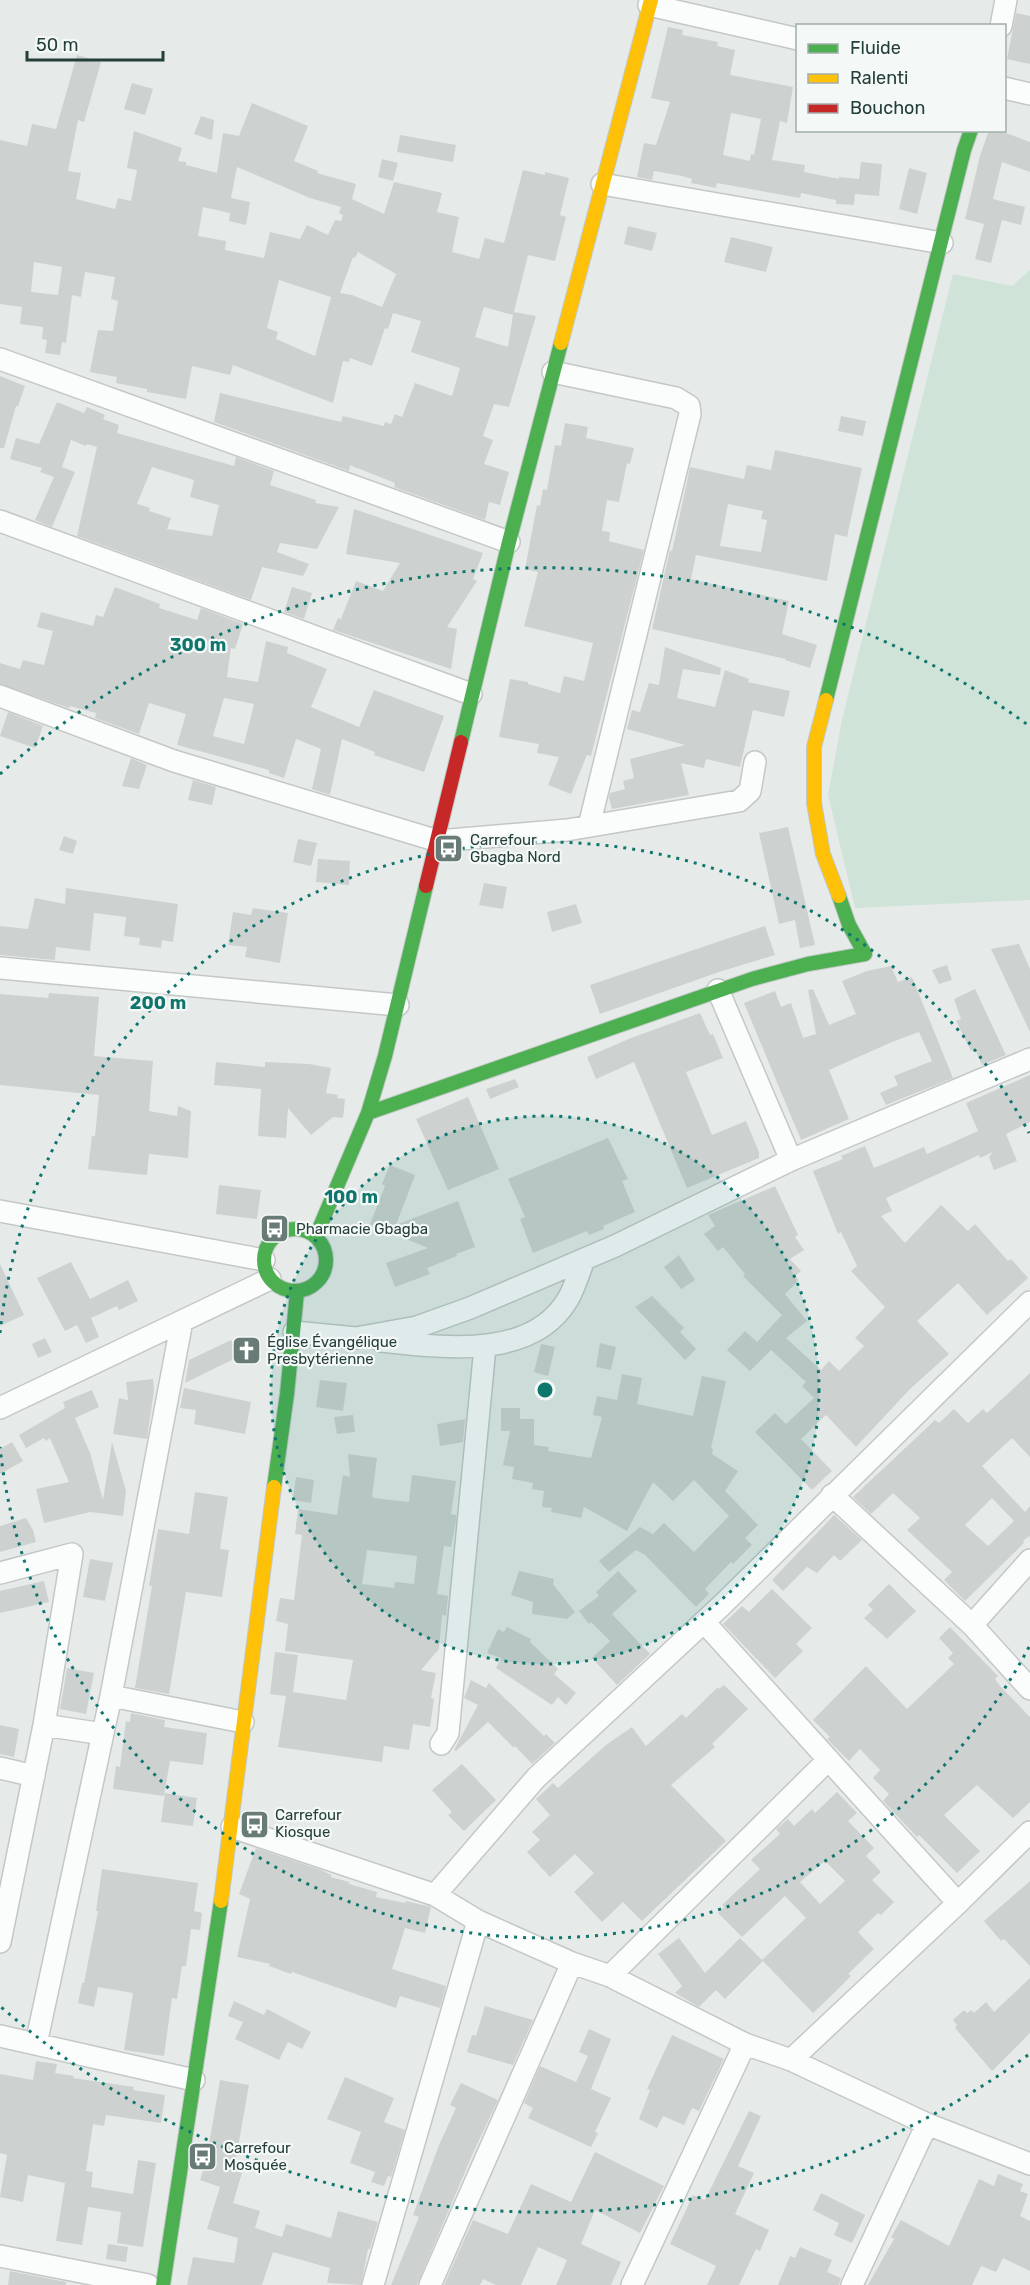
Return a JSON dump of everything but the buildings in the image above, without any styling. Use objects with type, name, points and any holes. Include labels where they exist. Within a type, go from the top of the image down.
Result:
[{"type":"street","points":[[1000,24],[1006,0]]},
{"type":"street","points":[[316,1236],[368,1113],[398,1005],[508,542],[650,2],[796,38]]},
{"type":"street","points":[[1006,88],[1030,94]]},
{"type":"street","points":[[368,1113],[718,990],[795,966],[834,957],[865,954],[849,925],[824,854],[814,803],[814,747],[970,132]]},
{"type":"street","points":[[602,184],[942,243]]},
{"type":"street","points":[[0,359],[508,542]]},
{"type":"street","points":[[553,372],[676,398],[689,406],[690,414],[590,826]]},
{"type":"street","points":[[0,521],[471,694]]},
{"type":"street","points":[[0,696],[174,761],[438,841],[590,826],[739,801],[750,791],[754,762]]},
{"type":"street","points":[[0,969],[398,1005]]},
{"type":"street","points":[[718,990],[791,1160]]},
{"type":"street","points":[[356,1338],[417,1327],[470,1308],[584,1260],[791,1160],[1030,1059]]},
{"type":"street","points":[[0,1211],[267,1270]]},
{"type":"street","points":[[297,1228],[316,1236],[327,1254],[327,1265],[317,1283],[297,1292],[278,1286],[267,1270],[265,1250],[270,1241],[286,1230],[297,1228]]},
{"type":"street","points":[[294,1332],[428,1346],[485,1347],[530,1334],[547,1323],[568,1299],[584,1260]]},
{"type":"street","points":[[0,1408],[182,1321],[267,1270]]},
{"type":"street","points":[[163,2285],[232,1827],[243,1722],[294,1332],[297,1292]]},
{"type":"street","points":[[435,1895],[536,1778],[704,1622],[1030,1302]]},
{"type":"street","points":[[36,2044],[111,1696],[182,1321]]},
{"type":"street","points":[[441,1744],[448,1733],[485,1347]]},
{"type":"street","points":[[832,1495],[972,1624],[1030,1689]]},
{"type":"street","points":[[0,1573],[72,1554],[44,1725],[0,1942]]},
{"type":"street","points":[[972,1624],[1030,1560]]},
{"type":"street","points":[[704,1622],[958,1903]]},
{"type":"street","points":[[111,1696],[243,1722]]},
{"type":"street","points":[[44,1725],[103,1734]]},
{"type":"street","points":[[610,1976],[828,1761]]},
{"type":"street","points":[[0,1768],[34,1776]]},
{"type":"street","points":[[232,1827],[435,1895],[478,1921],[572,1963],[610,1976],[745,2044],[790,2060],[927,2124],[1030,2164]]},
{"type":"street","points":[[790,2060],[958,1903],[1030,1832]]},
{"type":"street","points":[[373,2285],[478,1921]]},
{"type":"street","points":[[430,2285],[572,1963]]},
{"type":"street","points":[[0,2036],[194,2080]]},
{"type":"street","points":[[632,2285],[745,2044]]},
{"type":"street","points":[[852,2285],[927,2124]]},
{"type":"street","points":[[0,2256],[148,2285]]},
{"type":"green space","points":[[1030,270],[1030,900],[855,908],[828,795],[842,720],[953,274],[1012,286]]},
{"type":"traffic: fast","points":[[826,700],[970,132]]},
{"type":"traffic: fast","points":[[461,742],[509,542],[561,343]]},
{"type":"traffic: fast","points":[[316,1236],[368,1113],[385,1056],[426,886]]},
{"type":"traffic: fast","points":[[368,1113],[752,979],[808,964],[865,954],[849,925],[839,896]]},
{"type":"traffic: fast","points":[[289,1229],[301,1229],[317,1238],[324,1248],[326,1260],[324,1272],[317,1282],[301,1291],[289,1291],[278,1286],[269,1277],[264,1266],[264,1254],[269,1243],[278,1234],[289,1229]]},
{"type":"traffic: fast","points":[[274,1487],[287,1394],[297,1292]]},
{"type":"traffic: fast","points":[[163,2285],[221,1901]]},
{"type":"traffic: slow","points":[[561,343],[651,0]]},
{"type":"traffic: slow","points":[[826,700],[814,747],[814,803],[823,854],[839,896]]},
{"type":"traffic: slow","points":[[221,1901],[274,1487]]},
{"type":"traffic: jam","points":[[426,886],[461,742]]},
{"type":"place","name":"Carrefour Gbagba Nord","points":[[449,849]]},
{"type":"place","name":"Pharmacie Gbagba","points":[[275,1229]]},
{"type":"place","name":"Église Évangélique Presbytérienne","points":[[246,1351]]},
{"type":"place","name":"Carrefour Kiosque","points":[[254,1824]]},
{"type":"place","name":"Carrefour Mosquée","points":[[203,2157]]}]
